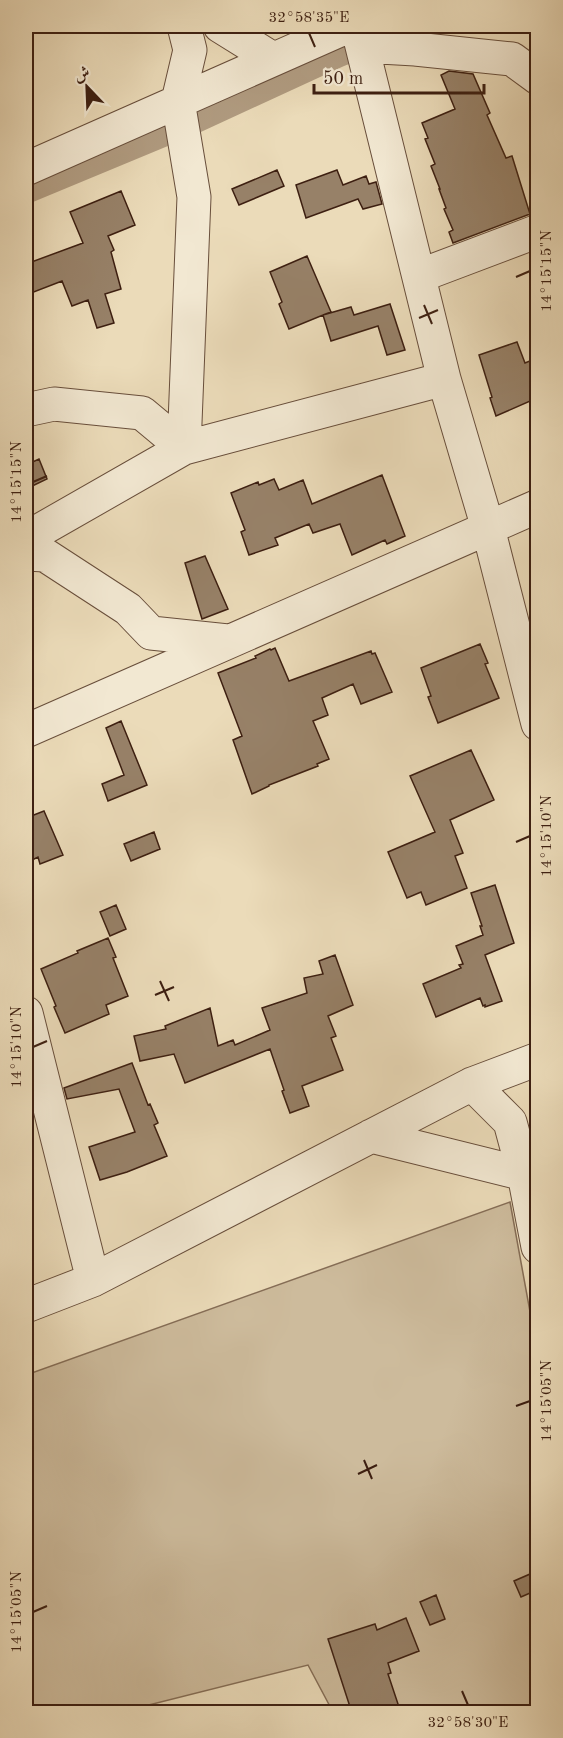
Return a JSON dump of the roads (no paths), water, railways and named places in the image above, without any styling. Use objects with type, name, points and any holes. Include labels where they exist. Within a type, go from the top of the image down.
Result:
[{"type":"street","points":[[184,26],[190,50],[178,101],[194,197],[184,448]]},
{"type":"street","points":[[220,26],[273,59]]},
{"type":"street","points":[[26,168],[273,59],[356,32],[415,49],[512,59],[537,78]]},
{"type":"street","points":[[356,32],[444,379],[488,528],[535,707]]},
{"type":"street","points":[[418,276],[537,231]]},
{"type":"street","points":[[26,536],[37,532],[184,448],[444,379]]},
{"type":"street","points":[[26,410],[54,404],[142,413],[184,448]]},
{"type":"street","points":[[26,731],[537,506]]},
{"type":"street","points":[[26,554],[45,555],[128,609],[151,633],[230,641]]},
{"type":"street","points":[[26,1013],[93,1280]]},
{"type":"street","points":[[26,1306],[93,1280],[472,1084],[537,1059]]},
{"type":"street","points":[[472,1084],[510,1122],[531,1181],[537,1247]]},
{"type":"street","points":[[371,1136],[531,1181]]},
{"type":"waterway","points":[[26,192],[185,126],[339,55],[412,26]]}]
